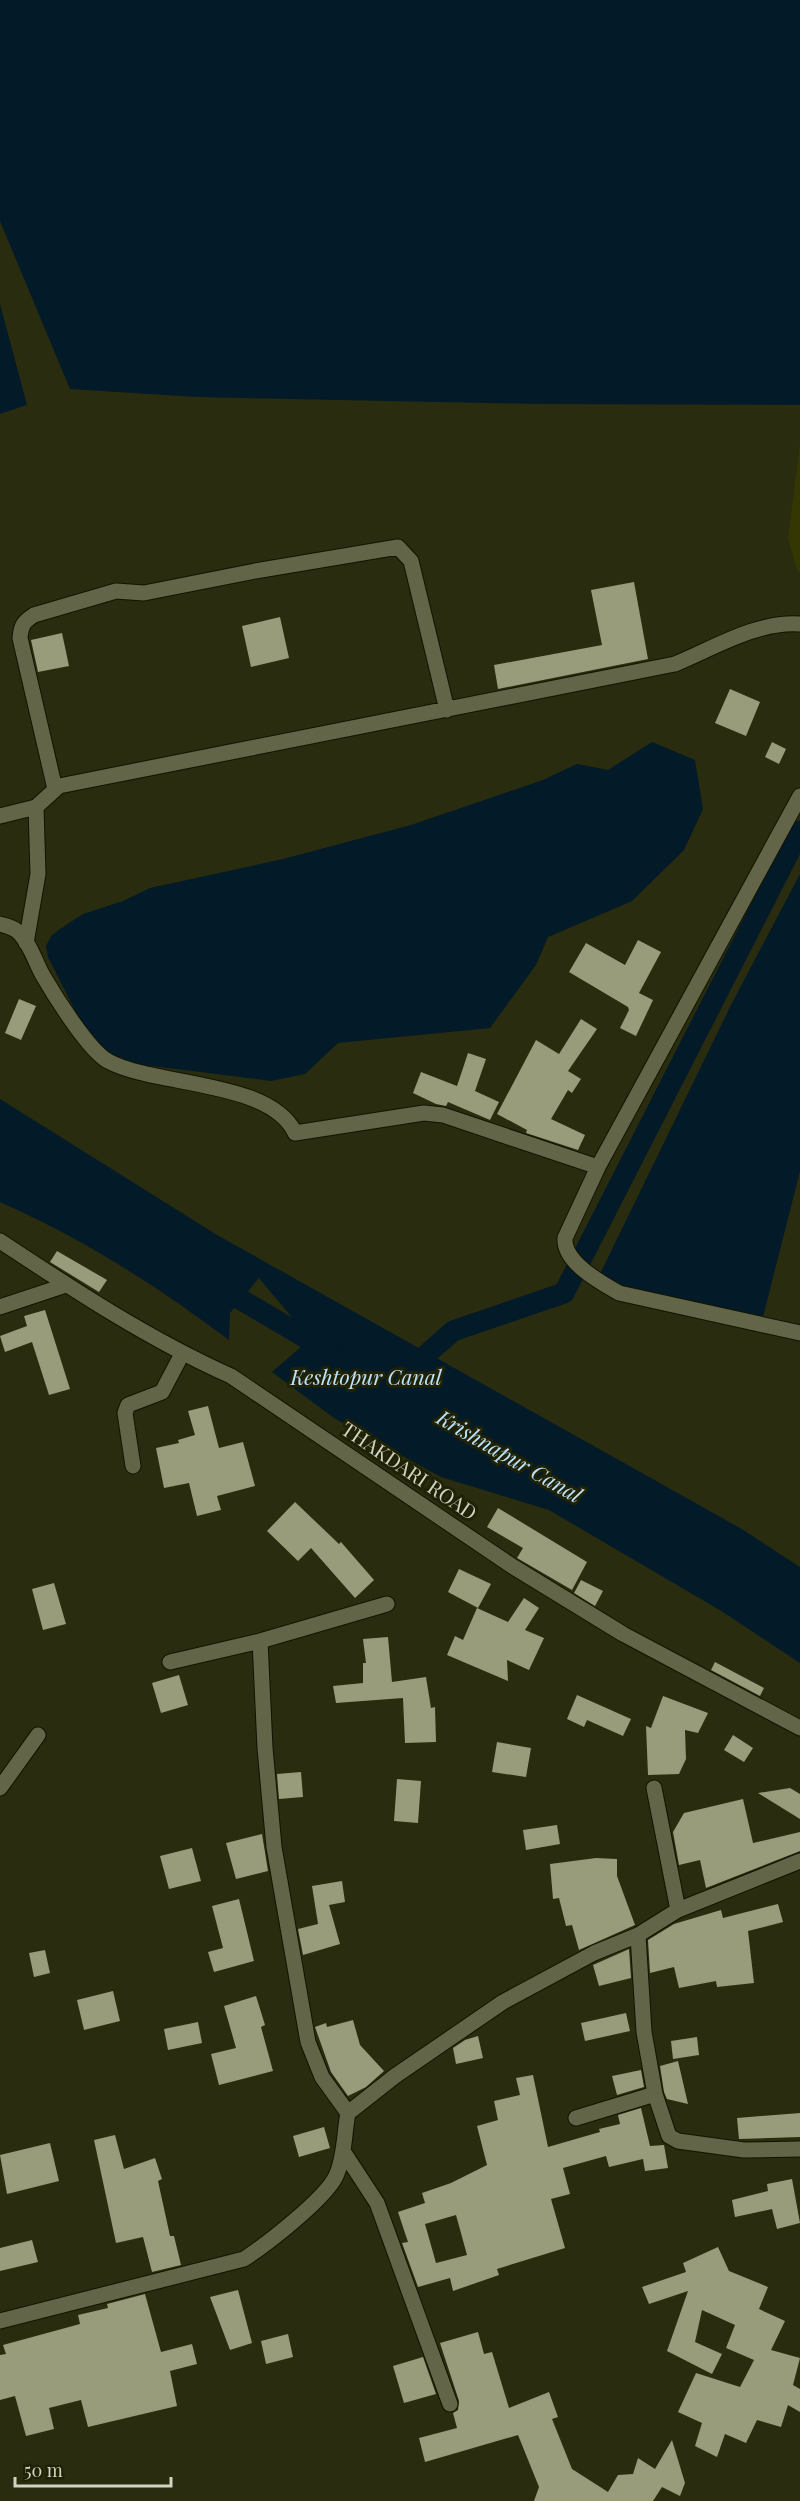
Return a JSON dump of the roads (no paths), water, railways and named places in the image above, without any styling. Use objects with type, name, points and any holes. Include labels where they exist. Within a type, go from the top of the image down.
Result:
[{"type":"street","points":[[55,789],[20,638],[21,628],[24,621],[34,615],[116,591],[144,593],[255,571],[398,547],[411,561],[447,710]]},
{"type":"street","points":[[0,816],[36,807],[55,789],[164,764],[675,664],[759,628],[780,623],[800,624]]},
{"type":"street","points":[[800,796],[598,1167],[565,1238],[567,1253],[598,1280],[619,1293],[800,1333]]},
{"type":"street","points":[[26,942],[38,874],[36,807]]},
{"type":"street","points":[[0,924],[18,932],[58,999],[96,1052],[117,1066],[216,1087],[272,1108],[285,1117],[295,1133],[424,1113],[443,1115],[598,1167]]},
{"type":"street","name":"THAKDARI ROAD","points":[[0,1241],[66,1285],[182,1354],[231,1376],[512,1566],[623,1634],[800,1728]]},
{"type":"street","points":[[0,1307],[66,1285]]},
{"type":"street","points":[[133,1466],[124,1413],[129,1405],[162,1392],[182,1354]]},
{"type":"street","points":[[170,1662],[260,1641],[387,1604]]},
{"type":"street","points":[[0,2321],[244,2259],[262,2248],[325,2192],[336,2176],[343,2151],[348,2113],[322,2077],[308,2042],[274,1847],[265,1748],[260,1641]]},
{"type":"street","points":[[0,1788],[38,1735]]},
{"type":"street","points":[[654,1788],[678,1910]]},
{"type":"street","points":[[348,2113],[395,2076],[502,2002],[594,1953],[638,1935],[678,1910],[800,1861]]},
{"type":"street","points":[[638,1935],[640,2003],[656,2094],[664,2128],[669,2136],[678,2141],[744,2150],[800,2149]]},
{"type":"street","points":[[576,2118],[656,2094]]},
{"type":"street","points":[[343,2151],[377,2203],[450,2404]]},
{"type":"water","points":[[0,0],[800,0],[800,405],[539,404],[197,397],[70,389],[0,221]]},
{"type":"water","points":[[0,304],[27,405],[0,414]]},
{"type":"water","points":[[652,742],[695,760],[703,809],[684,850],[632,901],[548,937],[536,965],[490,1028],[338,1043],[305,1074],[271,1081],[136,1064],[107,1052],[90,1040],[48,957],[46,946],[51,936],[60,929],[83,914],[123,901],[150,888],[283,859],[411,825],[543,780],[577,764],[608,770]]},
{"type":"water","points":[[800,874],[800,1171],[763,1317],[621,1289],[600,1274],[732,1003]]},
{"type":"water","name":"Keshtopur Canal","points":[[0,1099],[217,1235],[740,1528],[800,1567],[800,1663],[723,1612],[549,1510],[441,1477],[334,1418],[272,1372],[310,1339],[259,1278],[230,1313],[229,1340],[174,1301],[90,1247],[0,1202]]},
{"type":"waterway","points":[[427,1354],[453,1331],[564,1293],[800,831]]},
{"type":"waterway","name":"Krishnapur Canal","points":[[218,1286],[333,1354]]}]
